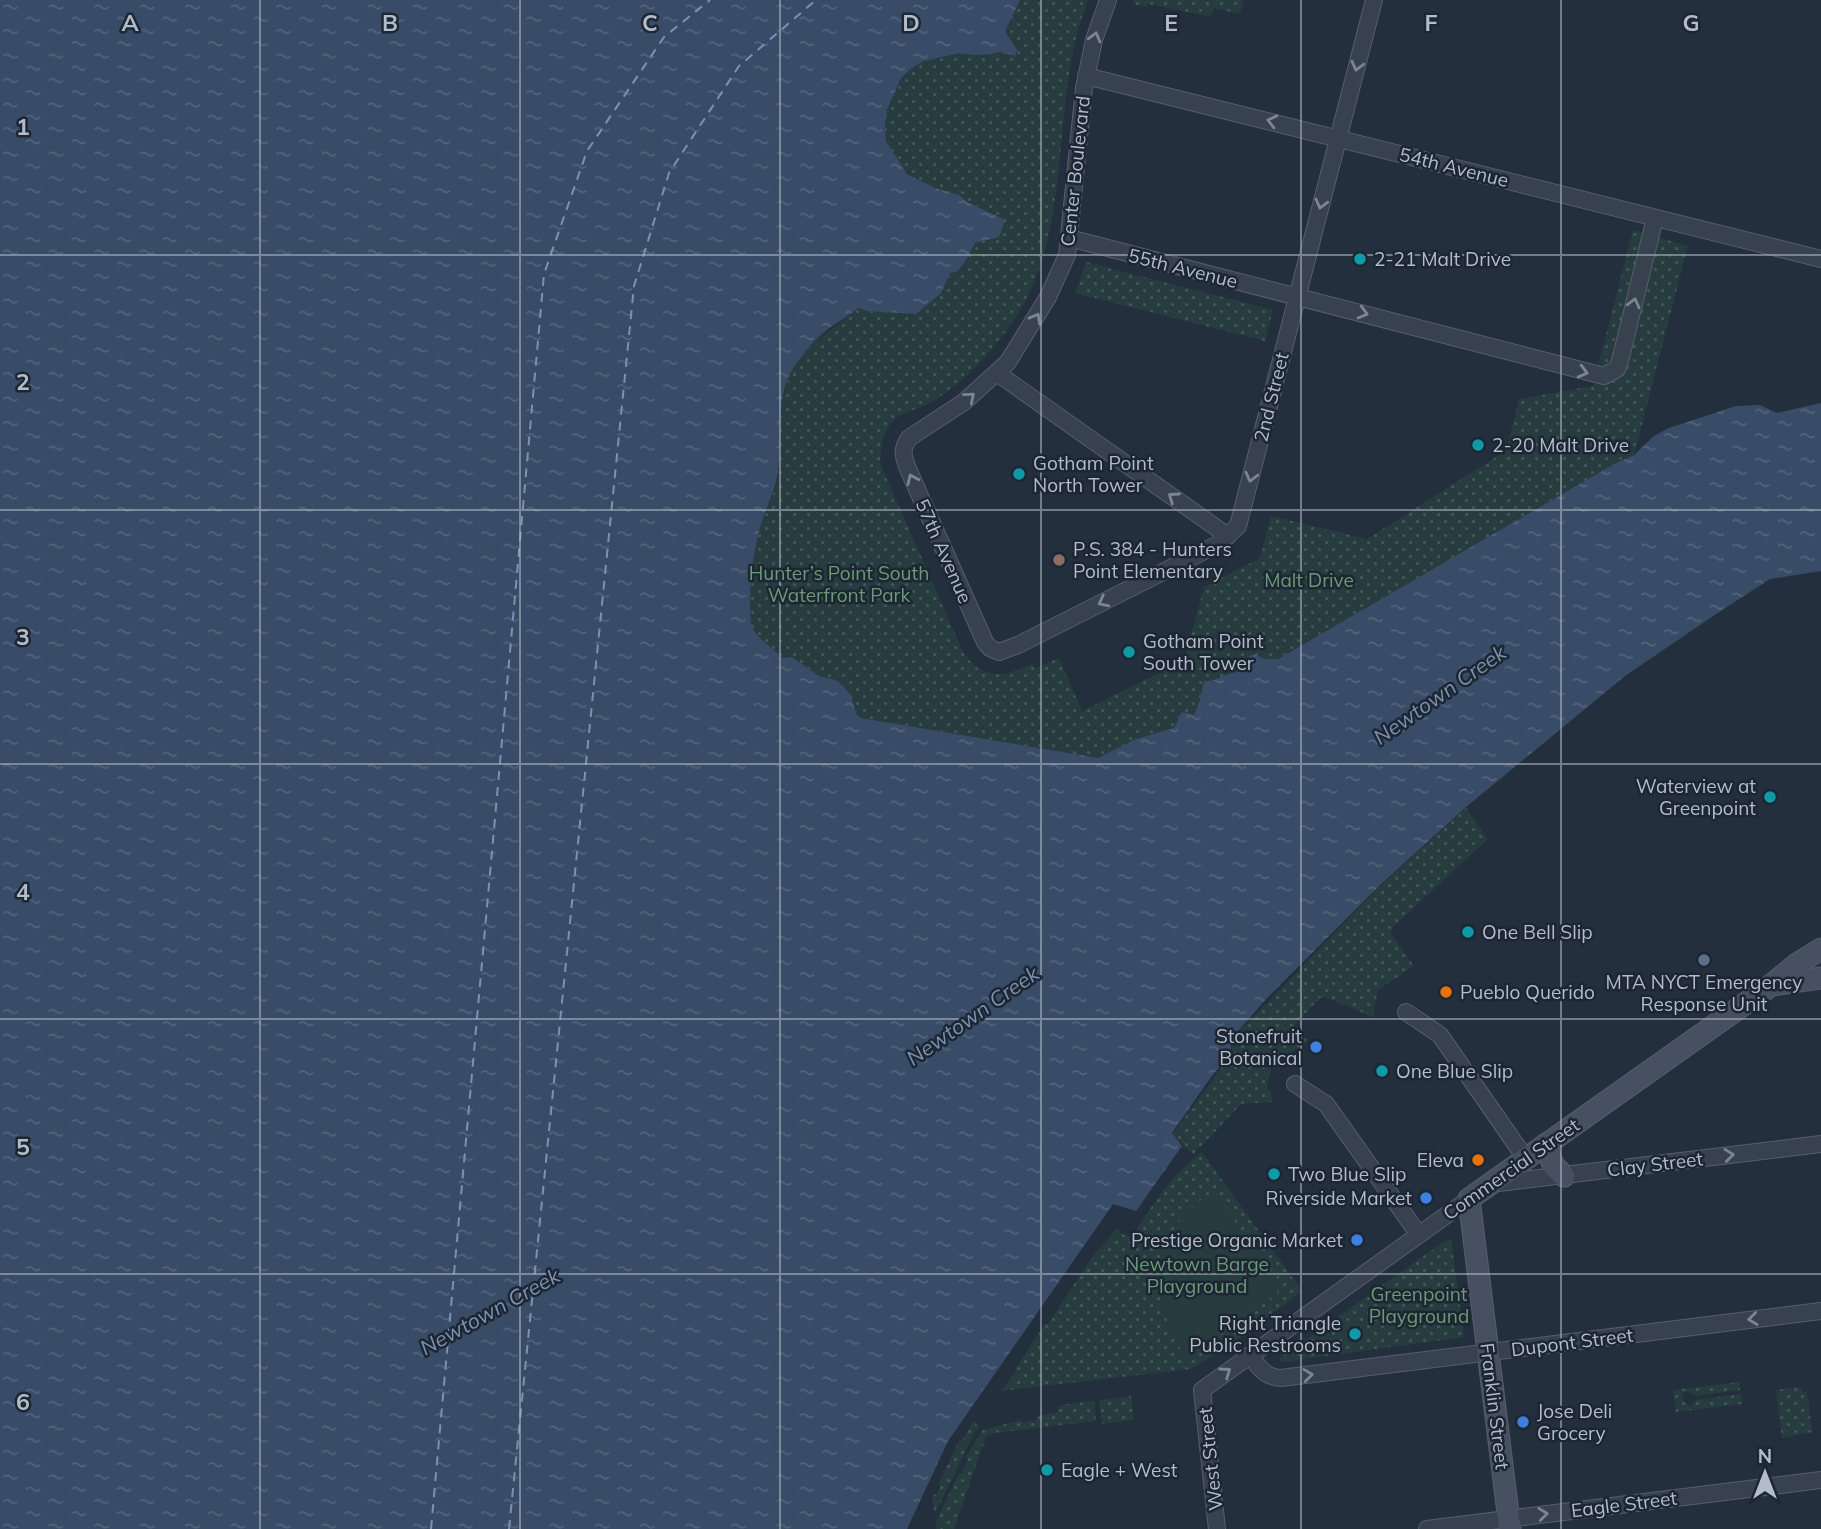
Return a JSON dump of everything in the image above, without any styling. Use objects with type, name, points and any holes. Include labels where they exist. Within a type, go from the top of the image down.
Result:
[{"type":"street","name":"Center Boulevard","points":[[903,447],[909,438],[964,402],[1008,362],[1048,297],[1067,255],[1086,76],[1100,20],[1108,0]]},
{"type":"street","name":"2nd Street","points":[[1228,536],[1239,523],[1374,0]]},
{"type":"street","name":"54th Avenue","points":[[1086,76],[1821,259]]},
{"type":"street","points":[[1297,296],[1604,376],[1617,369],[1620,361],[1655,218]]},
{"type":"street","name":"55th Avenue","points":[[1069,238],[1297,296]]},
{"type":"street","points":[[997,373],[1228,536]]},
{"type":"street","name":"57th Avenue","points":[[903,447],[908,469],[985,642],[999,652],[1018,646],[1218,544],[1228,536]]},
{"type":"street","name":"Commercial Street","points":[[1202,1390],[1821,949]]},
{"type":"street","points":[[1770,986],[1821,978]]},
{"type":"street","points":[[1406,1012],[1440,1035],[1526,1158]]},
{"type":"street","points":[[1294,1084],[1326,1104],[1419,1235]]},
{"type":"street","points":[[1546,1144],[1553,1166],[1564,1176]]},
{"type":"street","name":"Clay Street","points":[[1490,1184],[1821,1144]]},
{"type":"street","name":"Franklin Street","points":[[1469,1199],[1510,1524]]},
{"type":"street","name":"Dupont Street","points":[[1250,1355],[1265,1374],[1282,1378],[1821,1311]]},
{"type":"street","name":"West Street","points":[[1202,1390],[1217,1529]]},
{"type":"street","name":"Eagle Street","points":[[1427,1529],[1510,1524],[1821,1480]]},
{"type":"green space","name":"Hunter’s Point South Waterfront Park","points":[[1020,0],[1088,0],[1068,79],[1055,201],[1047,241],[1035,279],[1017,315],[1000,340],[945,394],[895,419],[885,434],[880,463],[963,652],[978,668],[994,674],[1003,674],[1032,664],[1035,668],[1059,658],[1082,711],[1184,661],[1204,587],[1260,558],[1271,516],[1367,539],[1507,450],[1519,399],[1593,386],[1633,230],[1688,246],[1634,455],[1614,464],[1278,659],[1264,659],[1254,654],[1247,657],[1238,672],[1204,682],[1194,715],[1180,718],[1174,728],[1136,739],[1098,758],[861,718],[833,679],[819,676],[792,657],[783,658],[760,638],[751,624],[750,590],[753,563],[757,539],[778,476],[783,397],[796,363],[812,344],[858,307],[867,311],[916,314],[941,293],[950,273],[968,257],[975,243],[1002,217],[967,202],[959,195],[935,188],[907,174],[886,141],[885,126],[887,110],[901,78],[924,61],[960,53],[992,54],[1017,50],[1005,31]]},
{"type":"green space","points":[[1134,0],[1244,0],[1240,14],[1214,8],[1211,17],[1148,4],[1147,7],[1133,4]]},
{"type":"green space","points":[[1086,262],[1273,310],[1265,341],[1075,293]]},
{"type":"green space","points":[[1466,808],[1488,839],[1392,928],[1391,934],[1414,966],[1378,990],[1375,1018],[1325,997],[1320,998],[1291,1029],[1298,1042],[1307,1038],[1306,1042],[1271,1067],[1267,1089],[1271,1093],[1272,1102],[1241,1104],[1193,1155],[1173,1134],[1230,1056],[1233,1038],[1378,888]]},
{"type":"green space","name":"Newtown Barge Playground","points":[[1202,1152],[1302,1291],[1227,1347],[1191,1369],[999,1391],[1016,1371],[1092,1257],[1117,1229],[1132,1237],[1172,1179]]},
{"type":"green space","points":[[1213,1192],[1279,1281],[1277,1294],[1187,1359],[1165,1314],[1160,1291],[1160,1268],[1165,1247],[1175,1226],[1191,1208]]},
{"type":"green space","name":"Greenpoint Playground","points":[[1451,1239],[1464,1337],[1281,1362],[1280,1358]]},
{"type":"green space","points":[[1739,1382],[1740,1390],[1696,1396],[1688,1391],[1683,1393],[1682,1400],[1690,1406],[1696,1400],[1741,1394],[1742,1404],[1676,1412],[1673,1390]]},
{"type":"green space","points":[[1801,1388],[1802,1392],[1807,1392],[1812,1432],[1782,1438],[1776,1390]]},
{"type":"green space","points":[[1131,1396],[1134,1420],[1102,1424],[1099,1400]]},
{"type":"green space","points":[[1094,1401],[1096,1421],[995,1433],[986,1437],[954,1529],[936,1529],[936,1522],[959,1473],[962,1474],[968,1459],[965,1458],[983,1430],[1021,1420],[1022,1423],[1036,1420],[1036,1417],[1057,1412],[1060,1405]]},
{"type":"green space","points":[[973,1421],[979,1427],[935,1514],[932,1498],[941,1485],[939,1483],[959,1440],[962,1441]]},
{"type":"water","name":"Newtown Creek","points":[[0,0],[1020,0],[1005,31],[1017,50],[1015,56],[1000,52],[974,55],[960,53],[924,61],[901,78],[887,110],[885,126],[886,141],[907,174],[935,188],[959,195],[967,202],[1002,218],[1004,223],[999,237],[975,243],[957,272],[950,273],[941,293],[916,314],[858,308],[831,327],[812,344],[796,364],[783,393],[778,471],[759,532],[753,565],[751,623],[760,638],[783,658],[792,657],[819,676],[833,679],[842,685],[850,694],[857,715],[861,718],[1098,758],[1136,739],[1174,728],[1182,712],[1194,715],[1204,681],[1238,672],[1247,657],[1254,654],[1264,659],[1278,659],[1614,464],[1634,455],[1654,436],[1669,428],[1736,406],[1760,405],[1777,413],[1821,403],[1821,571],[1770,579],[1625,676],[1466,807],[1380,885],[1267,998],[1232,1038],[1230,1055],[1211,1077],[1172,1133],[1182,1146],[1136,1211],[1113,1204],[948,1441],[907,1529],[0,1529]]},
{"type":"ferry route","points":[[431,1529],[544,274],[587,151],[664,37],[710,0]]},
{"type":"ferry route","points":[[509,1529],[634,286],[669,173],[739,66],[816,0]]},
{"type":"place","name":"2-21 Malt Drive","points":[[1360,259]]},
{"type":"place","name":"2-20 Malt Drive","points":[[1478,445]]},
{"type":"place","name":"Gotham Point North Tower","points":[[1019,474]]},
{"type":"place","name":"P.S. 384 - Hunters Point Elementary","points":[[1059,560]]},
{"type":"place","name":"Gotham Point South Tower","points":[[1129,652]]},
{"type":"place","name":"Waterview at Greenpoint","points":[[1770,797]]},
{"type":"place","name":"One Bell Slip","points":[[1468,932]]},
{"type":"place","name":"MTA NYCT Emergency Response Unit","points":[[1704,960]]},
{"type":"place","name":"Pueblo Querido","points":[[1446,992]]},
{"type":"place","name":"Stonefruit Botanical","points":[[1316,1047]]},
{"type":"place","name":"One Blue Slip","points":[[1382,1071]]},
{"type":"place","name":"Eleva","points":[[1478,1160]]},
{"type":"place","name":"Two Blue Slip","points":[[1274,1174]]},
{"type":"place","name":"Riverside Market","points":[[1426,1198]]},
{"type":"place","name":"Prestige Organic Market","points":[[1357,1240]]},
{"type":"place","name":"Right Triangle Public Restrooms","points":[[1355,1334]]},
{"type":"place","name":"Jose Deli Grocery","points":[[1523,1422]]},
{"type":"place","name":"Eagle + West","points":[[1047,1470]]},
{"type":"park label","name":"Malt Drive","points":[[1309,580]]}]
